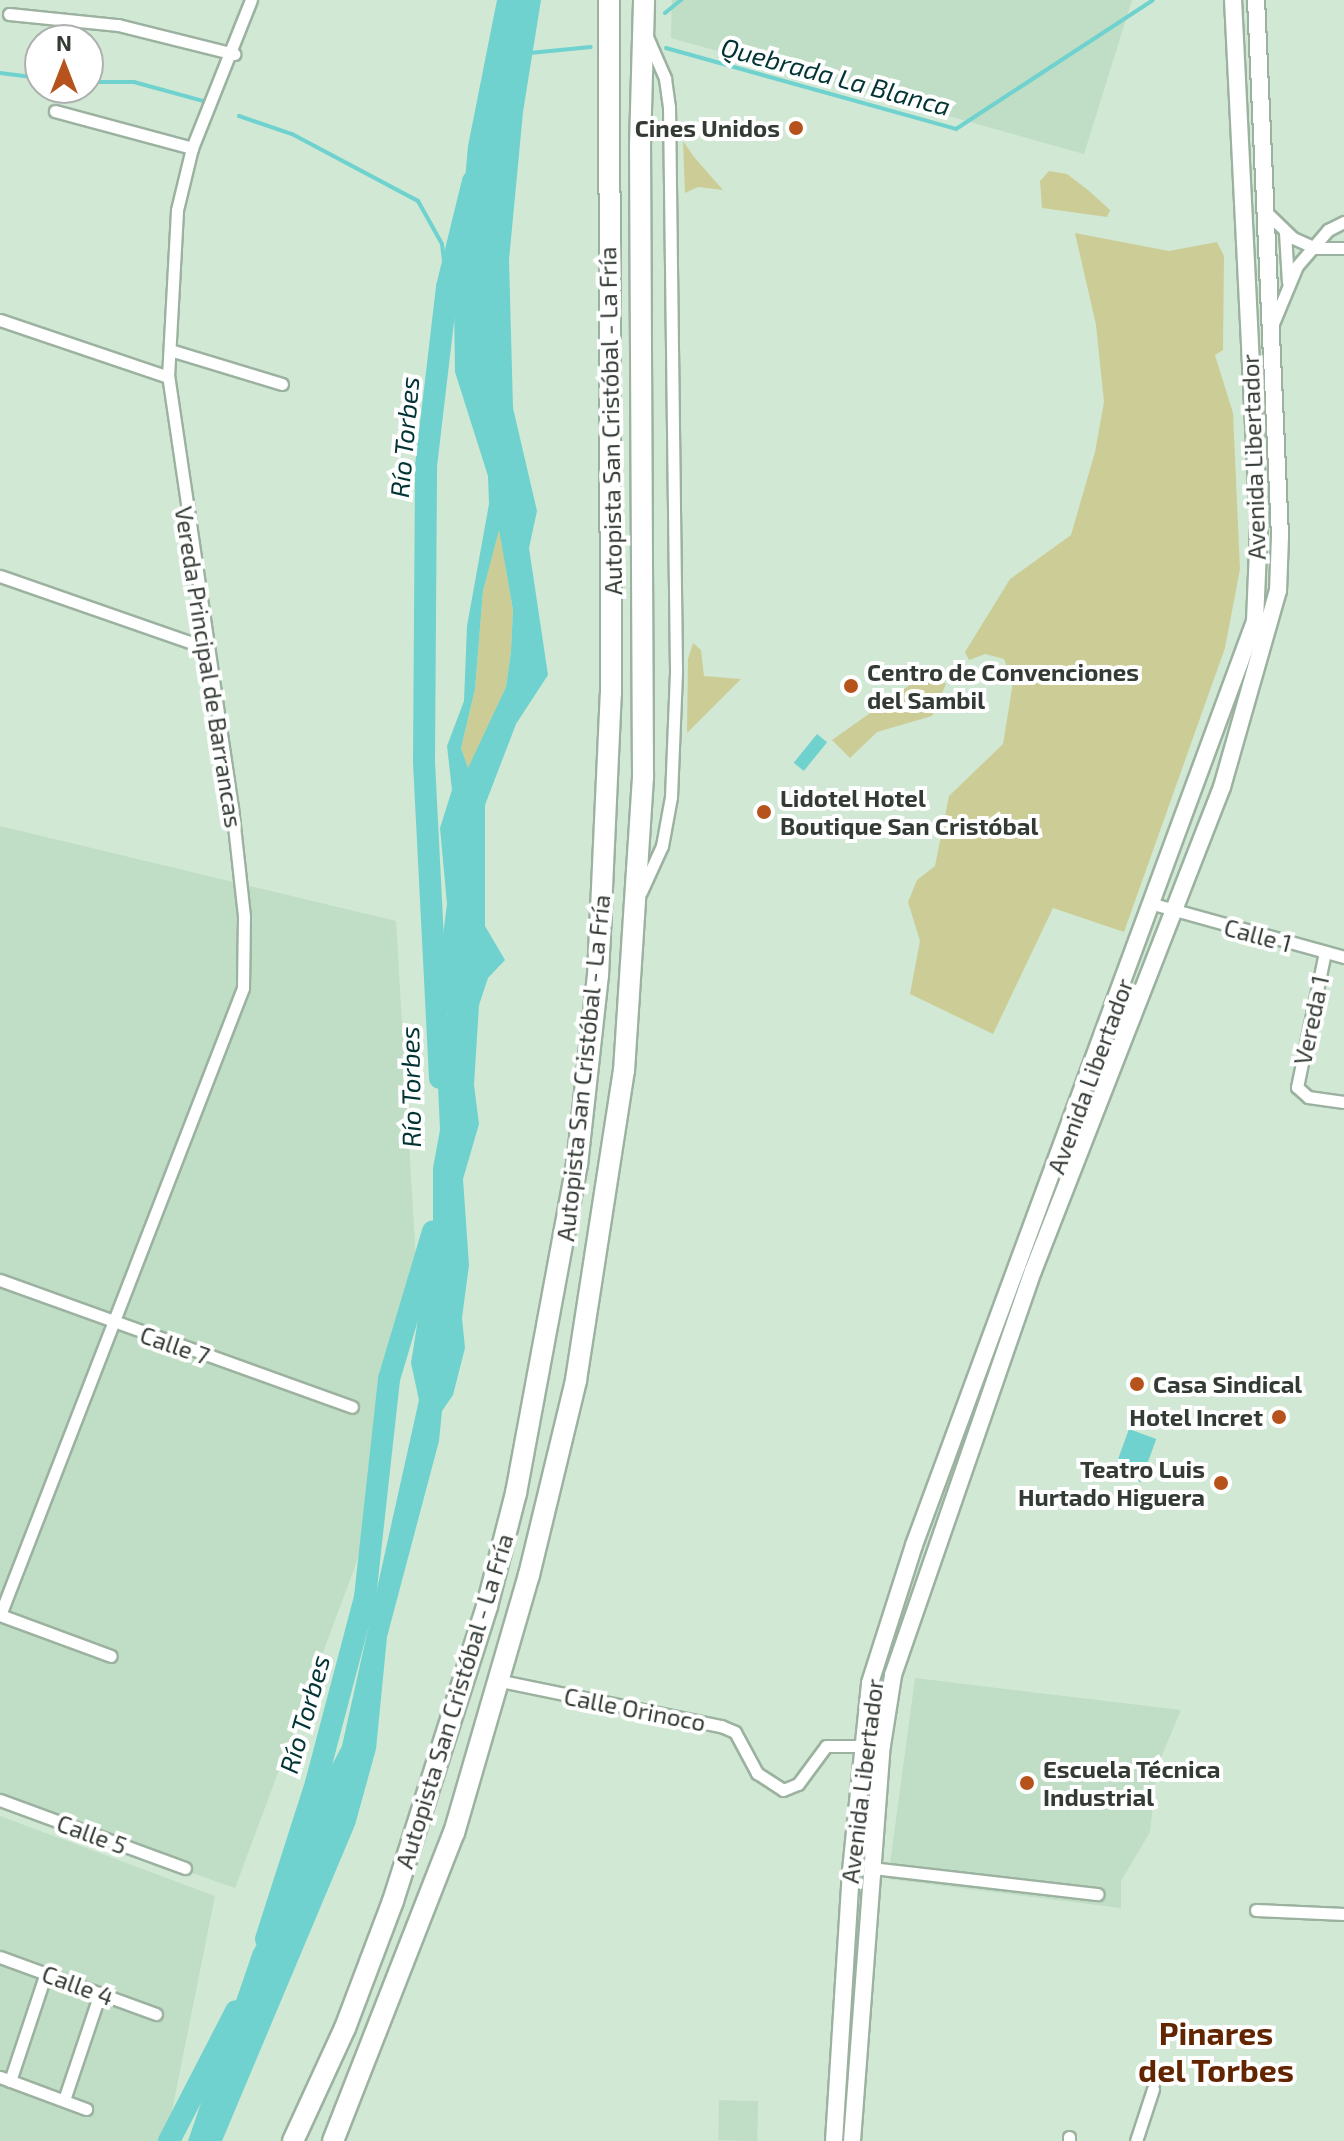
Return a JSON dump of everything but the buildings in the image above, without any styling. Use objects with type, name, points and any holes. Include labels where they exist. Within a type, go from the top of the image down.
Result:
[{"type":"highway","name":"Autopista San Cristóbal - La Fría","points":[[293,2141],[345,2028],[393,1901],[483,1620],[516,1493],[577,1165],[598,976],[611,725],[609,0]]},
{"type":"highway","name":"Autopista San Cristóbal - La Fría","points":[[333,2141],[418,1933],[501,1681],[579,1364],[624,1071],[638,900],[645,583],[644,0]]},
{"type":"main road","name":"Avenida Libertador","points":[[834,2141],[862,1746],[870,1683],[914,1545],[1255,621],[1259,527],[1233,0]]},
{"type":"main road","name":"Avenida Libertador","points":[[852,2141],[881,1752],[905,1633],[1033,1271],[1222,787],[1278,591],[1280,536],[1256,0]]},
{"type":"street","name":"Vereda Principal de Barrancas","points":[[0,1615],[112,1323],[184,1150],[238,1007],[246,970],[232,808],[168,377],[177,210],[192,148],[234,54],[251,0]]},
{"type":"street","points":[[9,14],[118,25],[234,54]]},
{"type":"street","points":[[638,900],[662,846],[671,797],[676,686],[669,107],[665,78],[642,25]]},
{"type":"street","points":[[55,111],[192,148]]},
{"type":"street","points":[[1266,212],[1285,232],[1315,248],[1344,248]]},
{"type":"street","points":[[1271,327],[1288,282],[1328,230],[1344,222]]},
{"type":"street","points":[[1285,232],[1288,282]]},
{"type":"street","points":[[0,320],[168,377]]},
{"type":"street","points":[[170,350],[282,384]]},
{"type":"street","points":[[0,576],[207,648]]},
{"type":"street","name":"Calle 1","points":[[1153,904],[1344,957]]},
{"type":"street","name":"Vereda 1","points":[[1325,952],[1297,1087],[1308,1097],[1344,1102]]},
{"type":"street","name":"Calle 7","points":[[0,1280],[112,1323],[352,1407]]},
{"type":"street","points":[[0,1615],[111,1656]]},
{"type":"street","name":"Calle Orinoco","points":[[501,1681],[721,1726],[735,1732],[757,1773],[783,1790],[798,1784],[826,1746],[862,1746]]},
{"type":"street","name":"Calle 5","points":[[0,1800],[185,1868]]},
{"type":"street","points":[[872,1868],[1098,1894]]},
{"type":"street","points":[[1256,1910],[1344,1914]]},
{"type":"street","name":"Calle 4","points":[[0,1957],[156,2014]]},
{"type":"street","points":[[46,1973],[5,2079],[86,2109]]},
{"type":"street","points":[[64,2100],[100,1993]]},
{"type":"street","points":[[1136,2141],[1153,2089]]},
{"type":"shaded area","points":[[672,0],[1132,0],[1084,154],[671,38]]},
{"type":"shaded area","points":[[0,826],[396,921],[417,1279],[384,1455],[356,1564],[235,1888],[0,1806]]},
{"type":"shaded area","name":"Escuela Técnica Industrial","points":[[915,1678],[1181,1710],[1157,1767],[1150,1832],[1121,1881],[1121,1908],[888,1879]]},
{"type":"shaded area","points":[[0,1816],[215,1896],[166,2141],[0,2141]]},
{"type":"shaded area","points":[[719,2100],[758,2101],[757,2141],[718,2140]]},
{"type":"green space","points":[[683,141],[723,190],[698,187],[685,193]]},
{"type":"green space","points":[[1049,171],[1067,174],[1088,190],[1110,210],[1107,217],[1042,208],[1040,181]]},
{"type":"green space","points":[[1075,233],[1169,251],[1217,242],[1224,256],[1223,350],[1215,355],[1233,413],[1240,569],[1225,648],[1124,932],[1053,908],[993,1034],[910,994],[920,941],[908,902],[917,880],[935,866],[949,796],[1003,744],[1013,682],[1004,659],[985,654],[969,660],[965,652],[1010,579],[1071,535],[1095,452],[1104,402],[1096,325]]},
{"type":"green space","points":[[499,528],[513,610],[511,650],[506,687],[468,769],[461,748],[475,689],[483,591]]},
{"type":"green space","points":[[693,643],[701,650],[704,676],[741,679],[687,733],[688,659]]},
{"type":"green space","points":[[931,670],[946,684],[932,716],[877,732],[850,758],[832,740]]},
{"type":"water","points":[[497,0],[541,0],[523,112],[509,260],[513,408],[537,511],[529,548],[548,675],[516,724],[485,805],[485,926],[505,960],[488,978],[479,1005],[474,1085],[479,1124],[463,1179],[469,1265],[462,1318],[465,1348],[453,1395],[442,1411],[439,1441],[387,1637],[376,1749],[355,1825],[222,2141],[188,2141],[253,1951],[293,1880],[312,1803],[342,1746],[419,1400],[411,1363],[433,1225],[433,1168],[440,1130],[437,1064],[448,1017],[440,960],[447,904],[440,828],[452,790],[447,746],[464,701],[467,626],[489,504],[488,476],[455,372],[454,303],[468,146]],"holes":[[[499,530],[513,610],[506,687],[468,768],[461,748],[475,689],[483,591]]]},
{"type":"water","points":[[817,734],[827,742],[804,771],[794,763]]},
{"type":"water","points":[[1129,1429],[1156,1439],[1141,1482],[1113,1472]]},
{"type":"waterway","points":[[665,13],[681,0]]},
{"type":"waterway","name":"Quebrada La Blanca","points":[[666,48],[956,129],[1153,0]]},
{"type":"waterway","name":"Quebrada La Blanca","points":[[530,53],[591,47]]},
{"type":"waterway","points":[[0,73],[24,76]]},
{"type":"waterway","points":[[104,82],[134,82],[207,102]]},
{"type":"waterway","points":[[239,116],[292,134],[418,201],[442,244],[447,287]]},
{"type":"waterway","name":"Río Torbes","points":[[440,1078],[424,761],[426,466],[447,287],[473,181]]},
{"type":"waterway","name":"Río Torbes","points":[[266,1939],[316,1783],[365,1597],[389,1379],[433,1231]]},
{"type":"waterway","name":"Río Torbes","points":[[169,2141],[236,2011]]},
{"type":"place","name":"Cines Unidos","points":[[796,128]]},
{"type":"place","name":"Centro de Convenciones del Sambil","points":[[851,686]]},
{"type":"place","name":"Lidotel Hotel Boutique San Cristóbal","points":[[764,812]]},
{"type":"place","name":"Casa Sindical","points":[[1137,1384]]},
{"type":"place","name":"Hotel Incret","points":[[1279,1417]]},
{"type":"place","name":"Teatro Luis Hurtado Higuera","points":[[1221,1483]]},
{"type":"place","name":"Escuela Técnica Industrial","points":[[1027,1783]]},
{"type":"district","name":"Pinares del Torbes","points":[[1216,2052]]}]
